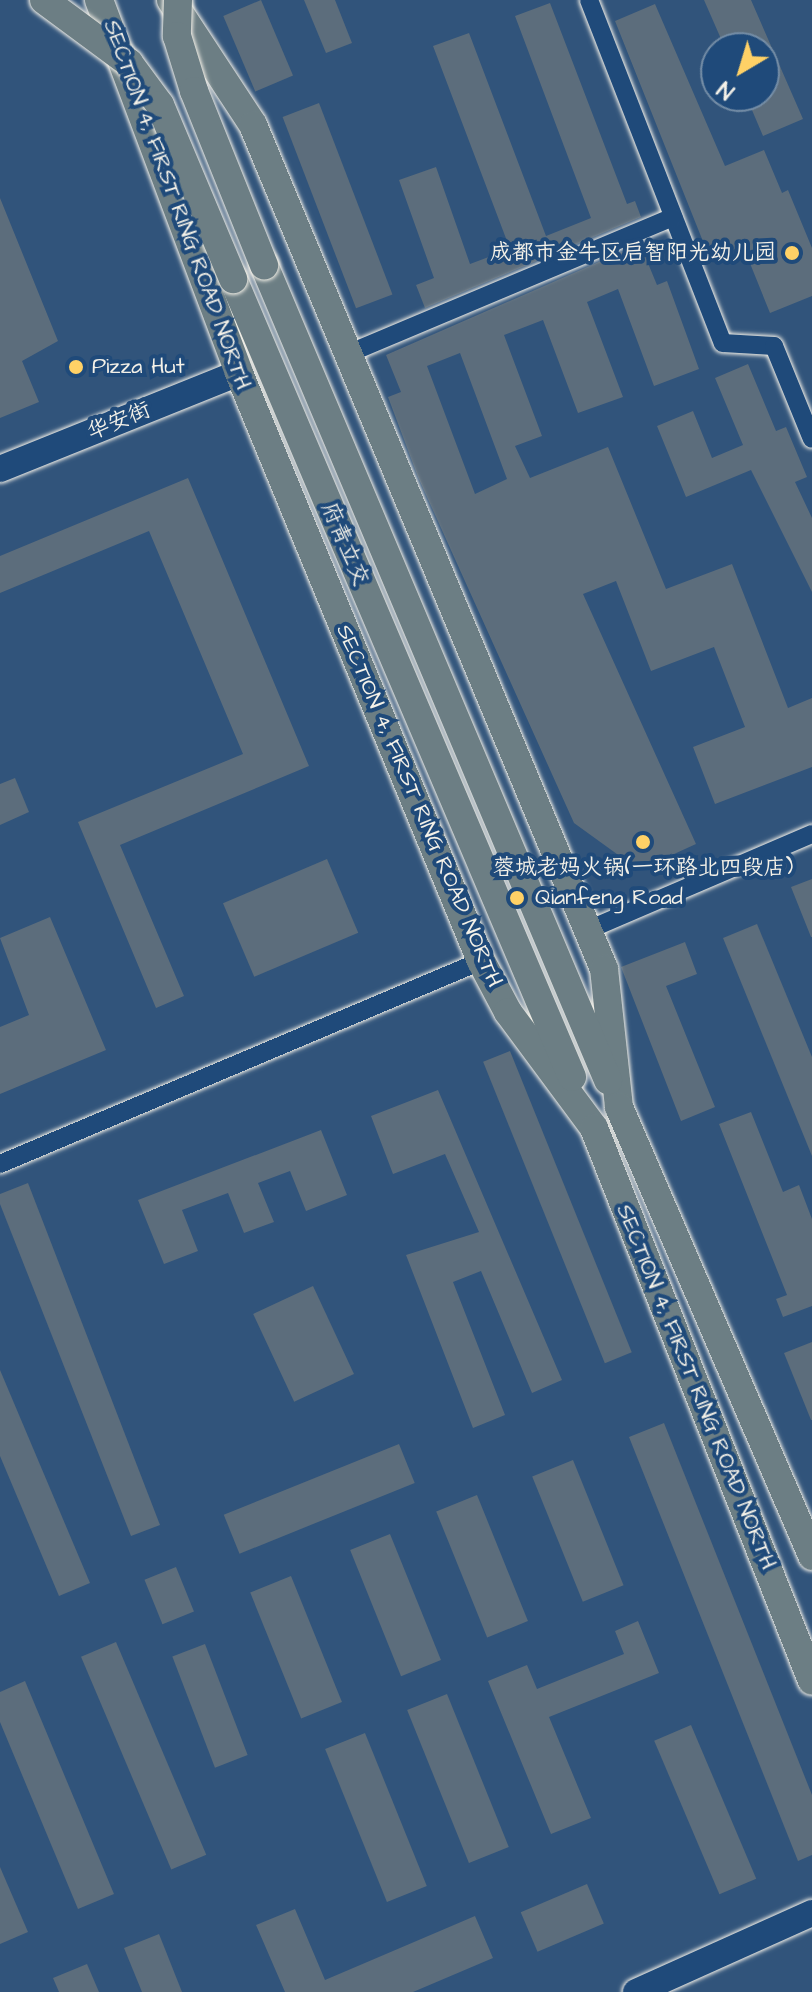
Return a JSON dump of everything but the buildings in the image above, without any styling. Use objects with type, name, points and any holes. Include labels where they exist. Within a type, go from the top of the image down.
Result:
[{"type":"main road","name":"府青立交","points":[[44,0],[129,63],[160,105],[594,1128]]},
{"type":"main road","name":"SECTION 4, FIRST RING ROAD NORTH","points":[[99,0],[239,373],[481,961],[508,1012],[594,1128],[812,1681]]},
{"type":"main road","name":"SECTION 4, FIRST RING ROAD NORTH","points":[[171,0],[253,125],[345,355],[588,930],[604,969],[619,1107],[812,1556]]},
{"type":"main road","name":"府青立交","points":[[178,0],[177,36],[194,91],[264,265],[619,1107]]},
{"type":"street","points":[[589,0],[723,343],[774,346],[812,439]]},
{"type":"street","points":[[345,355],[673,217]]},
{"type":"street","name":"华安街","points":[[0,469],[239,373]]},
{"type":"street","points":[[588,930],[812,834]]},
{"type":"street","points":[[0,1164],[481,961]]},
{"type":"street","points":[[636,1992],[812,1913]]},
{"type":"place","name":"成都市金牛区启智阳光幼儿园","points":[[792,253]]},
{"type":"place","name":"Pizza Hut","points":[[76,367]]},
{"type":"place","name":"蓉城老妈火锅(一环路北四段店)","points":[[643,842]]},
{"type":"place","name":"Qianfeng Road","points":[[517,898]]}]
